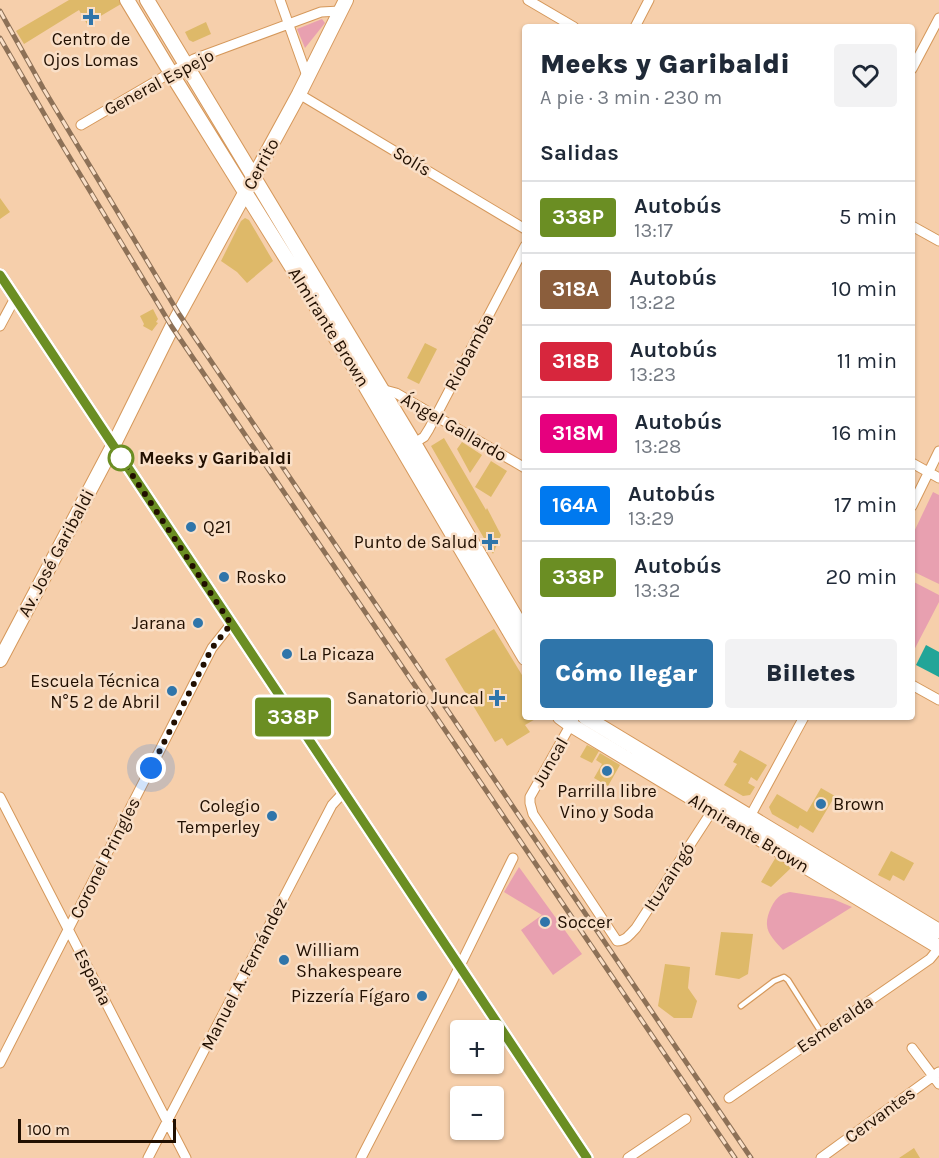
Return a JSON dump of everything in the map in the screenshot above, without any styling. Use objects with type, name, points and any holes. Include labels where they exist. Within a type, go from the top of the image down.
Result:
[{"type":"main road","name":"Almirante Brown","points":[[127,0],[357,372],[408,446],[522,628]]},
{"type":"main road","name":"Almirante Brown","points":[[147,0],[381,389],[408,446],[522,653]]},
{"type":"main road","name":"Cerrito","points":[[113,446],[172,327],[299,94],[343,6]]},
{"type":"main road","name":"Av. José Garibaldi","points":[[0,660],[113,446]]},
{"type":"main road","name":"Almirante Brown","points":[[569,720],[712,811],[939,947]]},
{"type":"main road","name":"Almirante Brown","points":[[590,720],[939,931]]},
{"type":"street","points":[[280,0],[307,76]]},
{"type":"street","points":[[528,0],[569,24]]},
{"type":"street","points":[[637,24],[649,0]]},
{"type":"street","name":"General Espejo","points":[[81,125],[202,56],[343,6]]},
{"type":"street","points":[[915,63],[939,18]]},
{"type":"street","name":"Solís","points":[[299,94],[522,227]]},
{"type":"street","points":[[915,227],[939,241]]},
{"type":"street","name":"Riobamba","points":[[408,446],[424,437],[522,252]]},
{"type":"street","points":[[0,276],[587,1158]]},
{"type":"street","points":[[0,326],[15,298]]},
{"type":"street","name":"Ángel Gallardo","points":[[381,389],[396,393],[522,466]]},
{"type":"street","points":[[915,500],[939,451]]},
{"type":"street","points":[[915,465],[939,478]]},
{"type":"street","name":"Coronel Pringles","points":[[0,1063],[212,648],[231,624]]},
{"type":"street","points":[[915,687],[939,700]]},
{"type":"street","name":"Juncal","points":[[569,720],[530,797],[531,808],[614,938],[622,941]]},
{"type":"street","points":[[743,829],[802,720]]},
{"type":"street","name":"Manuel A. Fernández","points":[[148,1158],[332,805],[344,792]]},
{"type":"street","name":"España","points":[[0,797],[186,1158]]},
{"type":"street","name":"Ituzaingó","points":[[622,941],[636,928],[712,811]]},
{"type":"street","points":[[361,1158],[513,858]]},
{"type":"street","name":"Esmeralda","points":[[729,1098],[930,959],[939,947]]},
{"type":"street","points":[[912,1048],[937,1078]]},
{"type":"street","name":"Cervantes","points":[[821,1158],[937,1078]]},
{"type":"street","points":[[628,1158],[686,1119]]},
{"type":"lane","points":[[741,1006],[774,981],[784,977],[822,1032]]},
{"type":"shaded area","points":[[322,19],[325,23],[305,48],[297,29]]},
{"type":"shaded area","points":[[933,492],[939,495],[939,584],[915,572],[915,530]]},
{"type":"shaded area","points":[[915,583],[939,595],[939,602],[915,648]]},
{"type":"shaded area","name":"Soccer","points":[[519,867],[582,954],[553,975],[521,930],[542,915],[504,892]]},
{"type":"shaded area","points":[[790,892],[833,899],[852,907],[783,950],[770,935],[767,921],[778,897]]},
{"type":"water","points":[[926,645],[939,652],[939,677],[916,665]]},
{"type":"building","points":[[69,0],[119,0],[121,4],[87,24],[79,10],[24,44],[16,31]]},
{"type":"building","points":[[206,22],[211,34],[193,42],[189,40],[185,32]]},
{"type":"building","points":[[0,198],[10,212],[0,219]]},
{"type":"building","points":[[245,218],[249,220],[273,261],[247,283],[237,272],[221,261],[241,221]]},
{"type":"building","points":[[153,309],[158,323],[152,331],[143,326],[140,316]]},
{"type":"building","points":[[425,343],[437,349],[419,384],[407,378]]},
{"type":"building","points":[[444,438],[501,535],[493,554],[431,446]]},
{"type":"building","points":[[462,442],[482,455],[470,473],[457,449]]},
{"type":"building","points":[[491,461],[507,471],[491,497],[475,487]]},
{"type":"building","name":"Sanatorio Juncal","points":[[494,629],[522,675],[522,720],[534,720],[525,725],[530,732],[507,746],[502,738],[495,742],[445,659]]},
{"type":"building","points":[[587,745],[599,751],[592,763],[580,757]]},
{"type":"building","points":[[740,750],[767,765],[757,781],[751,777],[748,783],[755,787],[750,795],[743,796],[724,785],[737,764],[733,762]]},
{"type":"building","name":"Parrilla libre Vino y Soda","points":[[600,753],[620,765],[608,786],[594,778],[602,764],[596,760]]},
{"type":"building","points":[[821,788],[835,796],[813,833],[800,825],[798,829],[772,814],[769,807],[777,794],[807,812]]},
{"type":"building","points":[[891,851],[914,863],[904,881],[893,875],[890,881],[878,875]]},
{"type":"building","points":[[776,857],[792,867],[771,887],[761,882]]},
{"type":"building","points":[[721,932],[753,934],[748,974],[739,979],[715,975]]},
{"type":"building","points":[[665,964],[690,967],[688,988],[697,1001],[692,1018],[674,1018],[658,1006]]},
{"type":"building","points":[[914,1148],[920,1158],[899,1158]]},
{"type":"railway","points":[[0,11],[43,88],[179,314],[751,1158]]},
{"type":"railway","points":[[0,38],[172,327],[735,1158]]},
{"type":"bus line","name":"338P","points":[[0,275],[587,1158]]},
{"type":"place","name":"Centro de Ojos Lomas","points":[[91,17]]},
{"type":"place","name":"Meeks y Garibaldi","points":[[121,458]]},
{"type":"place","name":"Q21","points":[[191,527]]},
{"type":"place","name":"Punto de Salud","points":[[490,542]]},
{"type":"place","name":"Rosko","points":[[224,577]]},
{"type":"place","name":"Jarana","points":[[198,623]]},
{"type":"place","name":"La Picaza","points":[[287,654]]},
{"type":"place","name":"Escuela Técnica N°5 2 de Abril","points":[[172,691]]},
{"type":"place","name":"Sanatorio Juncal","points":[[497,698]]},
{"type":"place","name":"Parrilla libre Vino y Soda","points":[[607,771]]},
{"type":"place","name":"Brown","points":[[821,804]]},
{"type":"place","name":"Colegio Temperley","points":[[272,816]]},
{"type":"place","name":"Soccer","points":[[545,922]]},
{"type":"place","name":"William Shakespeare","points":[[284,960]]},
{"type":"place","name":"Pizzería Fígaro","points":[[422,996]]},
{"type":"route","points":[[121,458],[231,624],[212,648],[151,768]]}]
